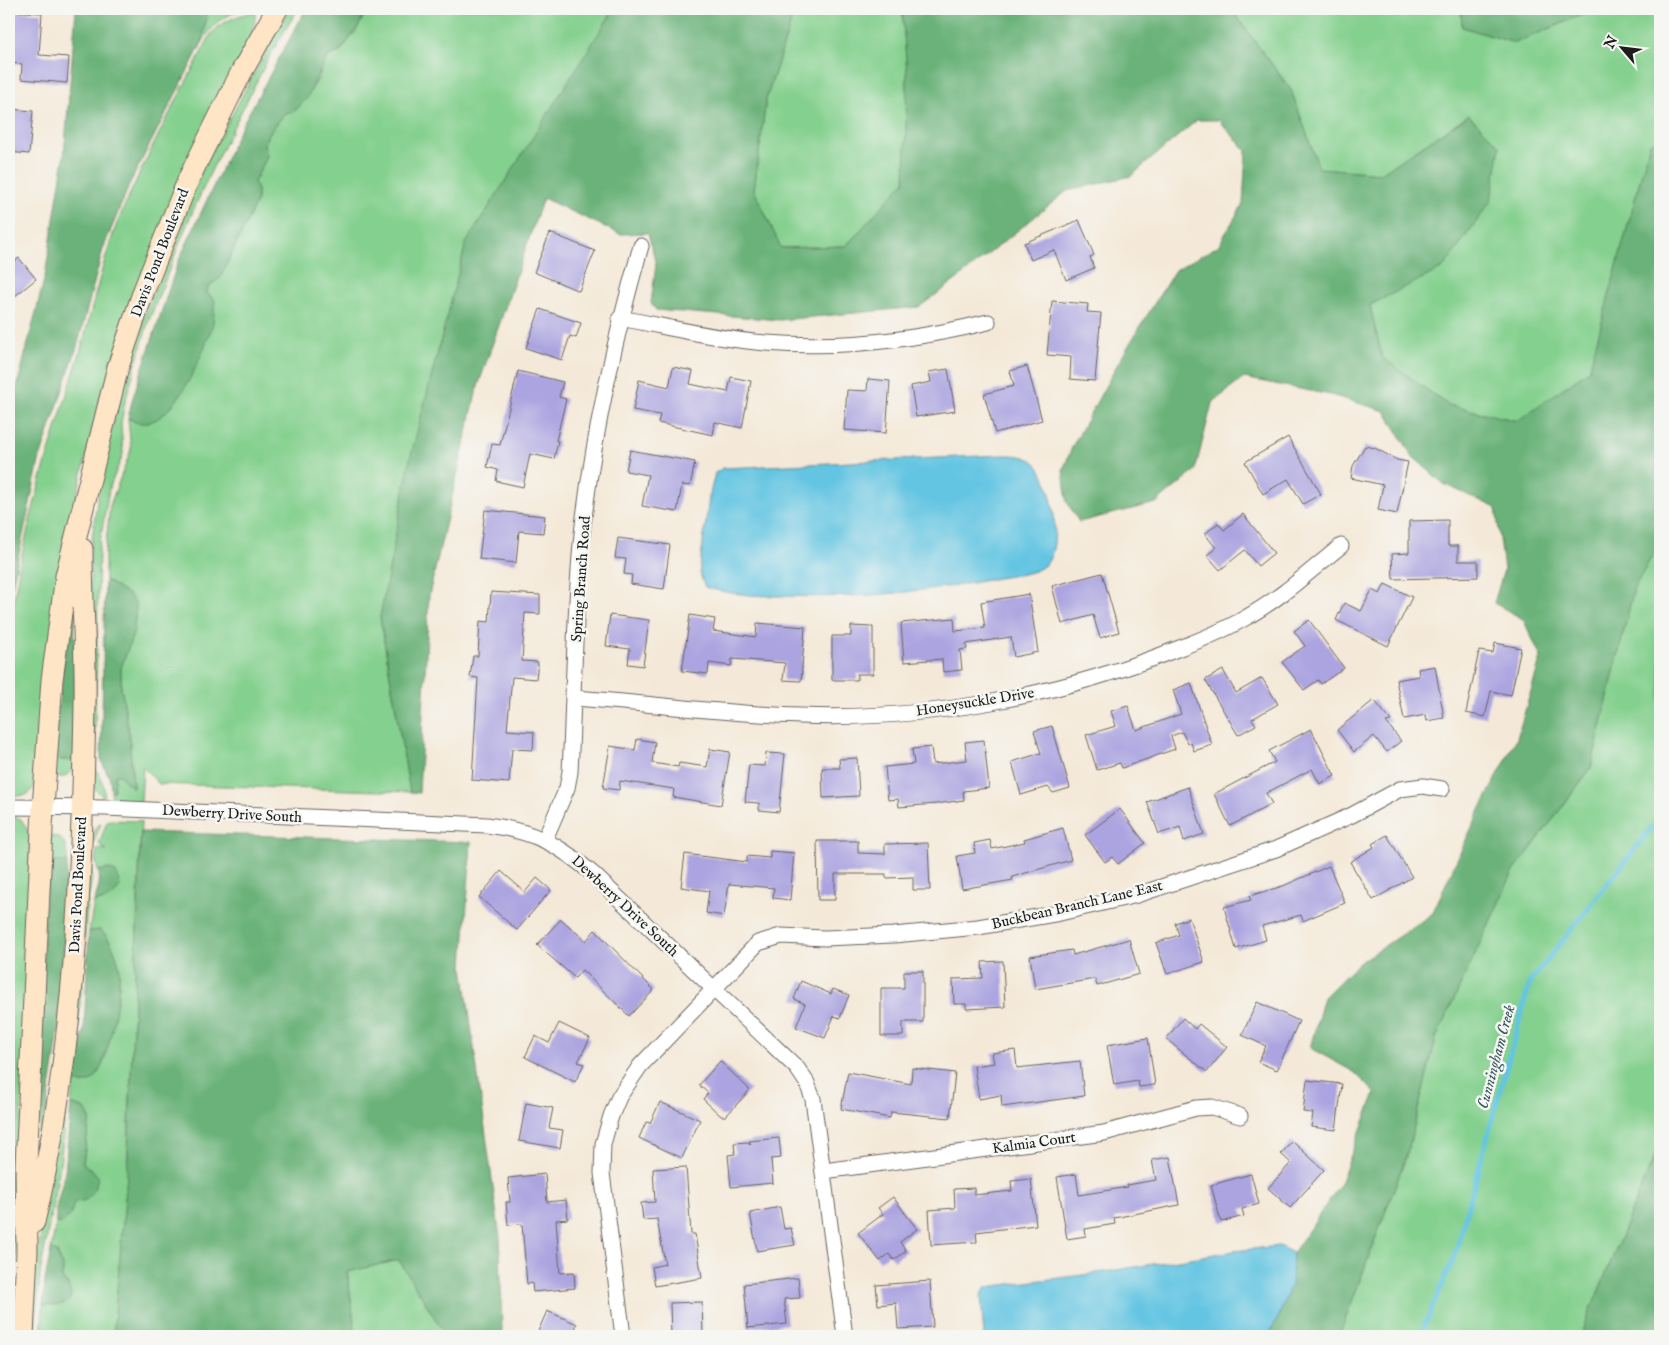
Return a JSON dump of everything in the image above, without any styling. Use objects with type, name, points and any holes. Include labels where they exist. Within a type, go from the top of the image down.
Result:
[{"type":"street","name":"Davis Pond Boulevard","points":[[23,1336],[27,1252],[26,1166],[42,808],[52,680],[66,576],[118,367],[173,215],[242,71],[277,9]]},
{"type":"street","name":"Spring Branch Road","points":[[545,839],[568,780],[583,526],[589,480],[620,318],[641,246]]},
{"type":"street","points":[[620,318],[723,338],[810,345],[853,344],[907,339],[988,322]]},
{"type":"street","name":"Davis Pond Boulevard","points":[[27,1252],[47,1170],[76,952],[85,702],[82,513]]},
{"type":"street","name":"Honeysuckle Drive","points":[[573,698],[650,703],[733,713],[802,716],[871,715],[923,711],[1000,700],[1110,673],[1217,633],[1277,598],[1340,546]]},
{"type":"street","name":"Buckbean Branch Lane East","points":[[623,1336],[602,1173],[606,1130],[618,1097],[631,1077],[713,988],[758,944],[769,938],[781,936],[825,938],[894,935],[978,927],[1137,895],[1276,849],[1352,814],[1400,789],[1423,786],[1442,789]]},
{"type":"street","name":"Dewberry Drive South","points":[[9,807],[82,808],[487,825],[511,828],[545,839],[569,853],[594,874],[797,1068],[807,1083],[813,1099],[824,1171],[845,1336]]},
{"type":"street","name":"Kalmia Court","points":[[824,1171],[1104,1133],[1196,1108],[1212,1108],[1240,1116]]},
{"type":"green space","points":[[76,9],[208,9],[202,43],[130,183],[103,249],[77,347],[39,461],[9,600],[9,418],[45,276],[64,157]]},
{"type":"green space","points":[[208,9],[244,9],[230,15],[214,26],[202,43]]},
{"type":"green space","points":[[289,9],[298,9],[268,59],[213,167],[188,222],[148,323],[125,402],[121,423],[123,454],[109,489],[99,548],[94,761],[103,783],[104,798],[94,788],[90,773],[90,554],[102,464],[140,327],[202,170]]},
{"type":"green space","points":[[306,9],[367,9],[357,29],[339,52],[328,56],[307,98],[295,111],[285,113],[268,135],[264,144],[267,157],[254,182],[257,190],[257,200],[220,278],[208,287],[207,293],[215,300],[213,323],[204,349],[189,380],[181,394],[161,417],[147,423],[133,421],[128,418],[133,397],[178,262],[240,129]]},
{"type":"green space","points":[[367,9],[614,9],[586,55],[380,617],[410,792],[159,784],[143,767],[141,802],[112,800],[111,791],[114,791],[115,775],[119,773],[133,787],[129,733],[121,687],[121,668],[134,631],[136,604],[129,595],[105,580],[105,553],[110,505],[131,450],[128,418],[137,423],[207,293],[208,286],[220,278],[257,200],[257,190],[254,182],[267,157],[264,144],[268,135],[285,113],[295,111],[319,78],[321,68],[329,56],[340,52],[357,29]]},
{"type":"green space","points":[[614,9],[795,9],[766,100],[754,190],[781,248],[846,246],[905,181],[907,72],[902,9],[1231,9],[1291,90],[1319,168],[1381,173],[1469,115],[1500,146],[1491,201],[1443,268],[1370,305],[1382,357],[1448,405],[1517,421],[1589,370],[1650,143],[1660,138],[1660,542],[1634,588],[1591,768],[1512,874],[1436,1038],[1407,1154],[1339,1336],[1268,1336],[1278,1318],[1291,1285],[1293,1253],[1339,1186],[1375,1093],[1354,1072],[1310,1048],[1324,997],[1356,965],[1432,914],[1478,814],[1517,738],[1541,657],[1523,619],[1494,603],[1504,570],[1496,508],[1444,484],[1413,457],[1385,411],[1331,395],[1244,378],[1212,403],[1195,471],[1156,503],[1079,522],[1067,502],[1063,470],[1073,445],[1121,358],[1175,270],[1218,246],[1243,204],[1246,151],[1219,120],[1197,120],[1131,176],[1067,191],[956,280],[919,307],[780,320],[656,310],[651,303],[656,264],[648,233],[620,234],[543,198],[477,389],[429,595],[419,793],[410,792],[380,617],[410,459],[466,243]]},
{"type":"green space","points":[[795,9],[902,9],[907,72],[906,181],[846,246],[781,248],[754,190],[766,100]]},
{"type":"green space","points":[[1231,9],[1461,9],[1462,27],[1515,43],[1596,9],[1640,9],[1660,12],[1660,138],[1650,143],[1589,371],[1518,421],[1448,405],[1381,357],[1370,305],[1443,267],[1469,115],[1381,173],[1319,168],[1291,90]]},
{"type":"green space","points":[[1461,9],[1596,9],[1515,43],[1462,27]]},
{"type":"green space","points":[[256,12],[252,36],[101,394],[67,537],[38,777],[28,794],[9,797],[8,670],[10,628],[20,563],[36,498],[80,353],[105,258],[118,221],[139,174],[211,34],[231,19]]},
{"type":"green space","points":[[1660,542],[1660,1143],[1580,1336],[1339,1336],[1407,1154],[1436,1038],[1512,874],[1591,768],[1634,588]]},
{"type":"green space","points":[[74,578],[76,761],[52,759]]},
{"type":"green space","points":[[105,580],[129,595],[136,604],[134,631],[121,668],[121,687],[129,733],[133,788],[118,774],[115,775],[114,791],[111,791],[110,779],[101,760]]},
{"type":"green space","points":[[52,759],[76,761],[74,769],[64,777],[53,777]]},
{"type":"green space","points":[[9,815],[21,819],[31,836],[12,1336],[9,1336]]},
{"type":"green space","points":[[107,821],[141,821],[127,1176],[113,1336],[41,1336],[43,1305],[54,1306],[69,1286],[62,1278],[63,1269],[57,1252],[51,1250],[56,1223],[62,1223],[89,1169],[83,1163],[90,1118],[80,1107],[71,1104],[74,1082],[83,1084],[102,1064],[117,999],[119,969],[116,955],[110,942],[101,930],[89,931],[94,902],[106,900],[108,869],[98,871],[95,860],[97,848],[107,850],[99,844]]},
{"type":"green space","points":[[101,823],[91,850],[92,877],[87,908],[78,1035],[66,1103],[60,1166],[40,1274],[35,1336],[30,1336],[34,1274],[49,1189],[90,839],[94,829]]},
{"type":"green space","points":[[141,832],[471,842],[463,967],[500,1238],[502,1336],[446,1336],[399,1260],[347,1272],[356,1336],[113,1336],[127,1176]]},
{"type":"green space","points":[[50,836],[59,838],[64,844],[67,852],[67,862],[46,861]]},
{"type":"green space","points":[[46,861],[67,862],[62,1012],[37,1172]]},
{"type":"green space","points":[[108,869],[116,872],[120,885],[116,893],[110,898],[94,902],[98,891],[98,871]]},
{"type":"green space","points":[[100,930],[110,942],[117,957],[119,977],[116,1007],[109,1042],[100,1070],[93,1080],[80,1083],[74,1082],[84,1030],[89,931]]},
{"type":"green space","points":[[71,1104],[85,1109],[90,1118],[83,1163],[98,1176],[96,1186],[91,1195],[80,1202],[74,1202],[71,1215],[62,1223],[56,1223],[56,1208],[65,1172]]},
{"type":"green space","points":[[1660,1143],[1660,1336],[1580,1336]]},
{"type":"green space","points":[[51,1250],[56,1251],[63,1269],[62,1278],[71,1292],[71,1297],[69,1301],[58,1305],[43,1305],[45,1280]]},
{"type":"green space","points":[[399,1260],[446,1336],[356,1336],[347,1272]]},
{"type":"water","points":[[1006,455],[1020,456],[1032,460],[1039,468],[1046,480],[1054,511],[1054,544],[1051,556],[1045,565],[1035,571],[918,591],[864,595],[811,597],[754,595],[725,592],[705,587],[700,574],[700,566],[709,498],[715,473],[723,468]]},
{"type":"water","points":[[1279,1246],[1293,1253],[1291,1285],[1278,1318],[1268,1336],[984,1336],[981,1296],[986,1287],[1091,1274],[1234,1251]]},
{"type":"building","points":[[9,11],[42,13],[39,55],[69,57],[67,83],[21,79],[22,64],[9,63]]},
{"type":"building","points":[[9,109],[33,111],[29,154],[9,152]]},
{"type":"building","points":[[1079,220],[1094,255],[1090,257],[1094,268],[1066,280],[1054,250],[1031,260],[1024,243]]},
{"type":"building","points":[[550,233],[595,251],[579,291],[534,272]]},
{"type":"building","points":[[19,258],[36,279],[9,301],[9,266]]},
{"type":"building","points":[[1052,301],[1088,304],[1087,312],[1101,313],[1095,381],[1070,379],[1071,357],[1047,355]]},
{"type":"building","points":[[540,309],[581,323],[576,338],[570,336],[562,360],[526,348]]},
{"type":"building","points":[[1027,366],[1042,420],[995,433],[984,394],[1014,386],[1010,371]]},
{"type":"building","points":[[673,367],[693,371],[690,384],[728,392],[731,377],[751,381],[742,428],[715,422],[713,435],[658,423],[660,415],[633,410],[639,380],[669,387]]},
{"type":"building","points":[[948,369],[955,411],[916,417],[911,386],[931,382],[929,372]]},
{"type":"building","points":[[518,371],[563,382],[559,397],[566,399],[556,441],[558,441],[554,459],[530,454],[523,487],[496,481],[498,470],[487,467],[492,444],[500,445]]},
{"type":"building","points":[[868,379],[890,381],[886,433],[844,430],[847,390],[867,391]]},
{"type":"building","points":[[1288,437],[1321,494],[1303,504],[1288,479],[1263,494],[1245,462]]},
{"type":"building","points":[[1365,446],[1375,448],[1397,460],[1408,462],[1397,514],[1378,510],[1383,485],[1351,478],[1353,466]]},
{"type":"building","points":[[630,450],[695,462],[690,486],[682,485],[677,512],[642,506],[648,475],[626,471]]},
{"type":"building","points":[[485,510],[545,516],[543,533],[519,531],[516,563],[479,559]]},
{"type":"building","points":[[1243,514],[1274,553],[1258,566],[1245,550],[1220,570],[1207,555],[1216,548],[1205,534],[1218,523],[1224,530]]},
{"type":"building","points":[[1448,520],[1448,546],[1458,546],[1458,561],[1478,561],[1478,577],[1393,579],[1392,554],[1409,553],[1409,521]]},
{"type":"building","points":[[618,538],[670,545],[664,589],[631,584],[632,575],[624,574],[626,559],[615,558]]},
{"type":"building","points":[[1102,573],[1119,632],[1100,638],[1093,615],[1062,624],[1052,586]]},
{"type":"building","points":[[1385,584],[1412,597],[1388,646],[1336,620],[1344,603],[1361,611],[1372,590],[1380,594]]},
{"type":"building","points":[[491,592],[540,595],[540,614],[525,613],[522,661],[538,662],[536,679],[512,677],[507,730],[534,732],[533,750],[512,749],[509,783],[472,780],[478,678],[470,677],[473,656],[478,656],[480,621],[489,622]]},
{"type":"building","points":[[1029,594],[1038,652],[1014,657],[1011,637],[966,644],[967,649],[960,650],[962,670],[943,672],[942,659],[904,662],[901,623],[954,618],[955,631],[985,628],[981,602]]},
{"type":"building","points":[[610,615],[649,620],[643,666],[628,664],[630,649],[606,646]]},
{"type":"building","points":[[690,615],[715,619],[713,631],[756,637],[757,623],[805,627],[801,681],[783,680],[785,663],[732,659],[731,666],[709,663],[708,674],[682,671]]},
{"type":"building","points":[[1309,620],[1344,668],[1321,684],[1318,680],[1304,690],[1282,662],[1305,646],[1294,631]]},
{"type":"building","points":[[851,626],[873,627],[873,674],[857,674],[857,680],[832,680],[832,636],[851,636]]},
{"type":"building","points":[[1495,643],[1521,648],[1511,695],[1491,691],[1485,717],[1466,713],[1479,651],[1493,653]]},
{"type":"building","points":[[1435,666],[1444,718],[1427,721],[1426,715],[1404,719],[1396,680],[1419,676],[1418,669]]},
{"type":"building","points":[[1223,670],[1236,693],[1262,678],[1278,704],[1252,719],[1256,725],[1238,735],[1205,680]]},
{"type":"building","points":[[1191,683],[1212,745],[1194,751],[1191,743],[1188,744],[1182,732],[1171,736],[1175,749],[1122,768],[1120,763],[1097,770],[1086,735],[1116,726],[1111,711],[1128,706],[1136,730],[1181,714],[1173,690]]},
{"type":"building","points":[[1374,700],[1391,721],[1386,722],[1401,741],[1387,752],[1374,736],[1354,752],[1337,730]]},
{"type":"building","points":[[1052,726],[1070,788],[1053,793],[1048,787],[1021,795],[1012,762],[1041,753],[1034,731]]},
{"type":"building","points":[[1311,729],[1335,776],[1320,784],[1312,769],[1266,793],[1272,804],[1230,826],[1214,794],[1275,762],[1269,751]]},
{"type":"building","points":[[637,739],[655,742],[652,763],[678,767],[679,763],[707,767],[710,749],[730,752],[721,805],[673,797],[674,789],[620,781],[619,790],[603,788],[610,746],[635,750]]},
{"type":"building","points":[[984,740],[989,788],[963,791],[964,800],[936,804],[899,807],[898,799],[888,800],[885,767],[914,764],[912,749],[931,747],[933,764],[967,760],[965,742]]},
{"type":"building","points":[[766,753],[785,754],[779,812],[759,810],[759,803],[745,802],[749,765],[765,766]]},
{"type":"building","points":[[857,758],[859,796],[823,798],[822,768],[840,768],[839,759]]},
{"type":"building","points":[[1188,787],[1204,834],[1184,841],[1180,827],[1159,834],[1147,802]]},
{"type":"building","points":[[1120,809],[1145,843],[1118,864],[1112,857],[1105,862],[1085,835]]},
{"type":"building","points":[[1063,828],[1071,860],[1012,877],[1013,880],[962,889],[957,856],[975,853],[974,843],[990,840],[992,849],[1025,842],[1024,839]]},
{"type":"building","points":[[1387,835],[1412,877],[1373,900],[1350,862],[1374,847],[1372,844]]},
{"type":"building","points":[[817,841],[858,841],[858,853],[885,854],[885,844],[928,843],[930,890],[913,890],[913,877],[886,878],[886,874],[835,874],[835,900],[818,900]]},
{"type":"building","points":[[770,851],[794,853],[790,900],[773,898],[774,888],[729,884],[724,916],[706,913],[709,891],[681,887],[685,854],[747,862],[747,856],[770,858]]},
{"type":"building","points":[[1329,866],[1345,903],[1303,921],[1301,915],[1262,926],[1266,940],[1236,949],[1224,907],[1251,900],[1249,896],[1283,886]]},
{"type":"building","points":[[501,871],[525,892],[537,878],[551,890],[517,930],[479,897]]},
{"type":"building","points":[[1189,918],[1204,962],[1167,974],[1156,943],[1179,935],[1175,923]]},
{"type":"building","points":[[561,919],[586,941],[595,930],[654,990],[629,1016],[582,970],[575,978],[537,945]]},
{"type":"building","points":[[1129,939],[1139,974],[1097,986],[1095,979],[1035,989],[1030,956],[1072,950],[1073,955]]},
{"type":"building","points":[[1003,961],[1005,1007],[966,1009],[966,1004],[954,1004],[953,979],[983,978],[982,962]]},
{"type":"building","points":[[904,971],[923,971],[923,1022],[903,1022],[903,1036],[881,1036],[881,988],[904,988]]},
{"type":"building","points":[[801,981],[831,994],[833,989],[849,995],[840,1018],[834,1016],[825,1038],[796,1027],[805,1004],[794,999]]},
{"type":"building","points":[[1257,1002],[1299,1021],[1277,1070],[1258,1062],[1266,1046],[1242,1035]]},
{"type":"building","points":[[1183,1018],[1195,1029],[1199,1024],[1227,1047],[1207,1072],[1166,1039]]},
{"type":"building","points":[[559,1023],[590,1038],[578,1062],[584,1064],[575,1082],[525,1057],[535,1036],[549,1043]]},
{"type":"building","points":[[1148,1038],[1155,1085],[1139,1087],[1138,1081],[1114,1085],[1107,1045]]},
{"type":"building","points":[[1015,1050],[1017,1068],[1080,1061],[1084,1096],[1002,1107],[1001,1095],[979,1099],[974,1066],[994,1063],[992,1053]]},
{"type":"building","points":[[720,1061],[750,1090],[726,1116],[721,1116],[703,1099],[708,1093],[699,1085]]},
{"type":"building","points":[[912,1068],[955,1073],[950,1118],[891,1112],[890,1118],[841,1109],[848,1072],[911,1084]]},
{"type":"building","points":[[1307,1080],[1342,1084],[1336,1130],[1311,1127],[1313,1113],[1303,1112]]},
{"type":"building","points":[[660,1102],[700,1120],[682,1158],[639,1138],[646,1122],[650,1123]]},
{"type":"building","points":[[526,1103],[553,1108],[549,1128],[563,1130],[560,1148],[519,1141]]},
{"type":"building","points":[[779,1138],[781,1158],[771,1159],[773,1183],[731,1187],[728,1155],[735,1154],[734,1143],[747,1142],[751,1144],[749,1141]]},
{"type":"building","points":[[1292,1141],[1324,1170],[1290,1208],[1268,1188],[1291,1163],[1281,1154]]},
{"type":"building","points":[[1170,1157],[1179,1205],[1114,1218],[1115,1224],[1085,1229],[1086,1236],[1067,1239],[1057,1177],[1076,1174],[1079,1195],[1128,1187],[1127,1185],[1156,1180],[1152,1160]]},
{"type":"building","points":[[686,1167],[691,1234],[695,1234],[702,1278],[655,1286],[652,1267],[665,1264],[657,1219],[643,1220],[641,1203],[655,1202],[653,1169]]},
{"type":"building","points":[[545,1174],[547,1202],[566,1200],[568,1219],[556,1220],[560,1273],[574,1272],[575,1288],[533,1292],[532,1283],[527,1284],[522,1224],[508,1225],[506,1202],[510,1202],[508,1178]]},
{"type":"building","points":[[1251,1174],[1259,1204],[1242,1209],[1244,1216],[1221,1222],[1211,1185]]},
{"type":"building","points":[[1031,1179],[1036,1225],[976,1232],[977,1242],[931,1245],[929,1210],[955,1208],[954,1189],[974,1188],[974,1195],[1012,1191],[1011,1181]]},
{"type":"building","points":[[893,1197],[917,1229],[900,1242],[906,1251],[894,1260],[889,1254],[880,1261],[858,1233],[883,1214],[878,1208]]},
{"type":"building","points":[[780,1207],[784,1229],[791,1228],[795,1245],[757,1251],[750,1213]]},
{"type":"building","points":[[798,1278],[800,1298],[784,1299],[787,1324],[748,1328],[744,1284]]},
{"type":"building","points":[[930,1281],[933,1327],[898,1329],[896,1303],[878,1305],[876,1285]]},
{"type":"building","points":[[702,1302],[703,1336],[671,1336],[670,1303]]},
{"type":"building","points":[[547,1311],[577,1324],[572,1336],[536,1336]]},
{"type":"waterway","name":"Cunningham Creek","points":[[1420,1336],[1454,1258],[1530,982],[1660,817]]}]
